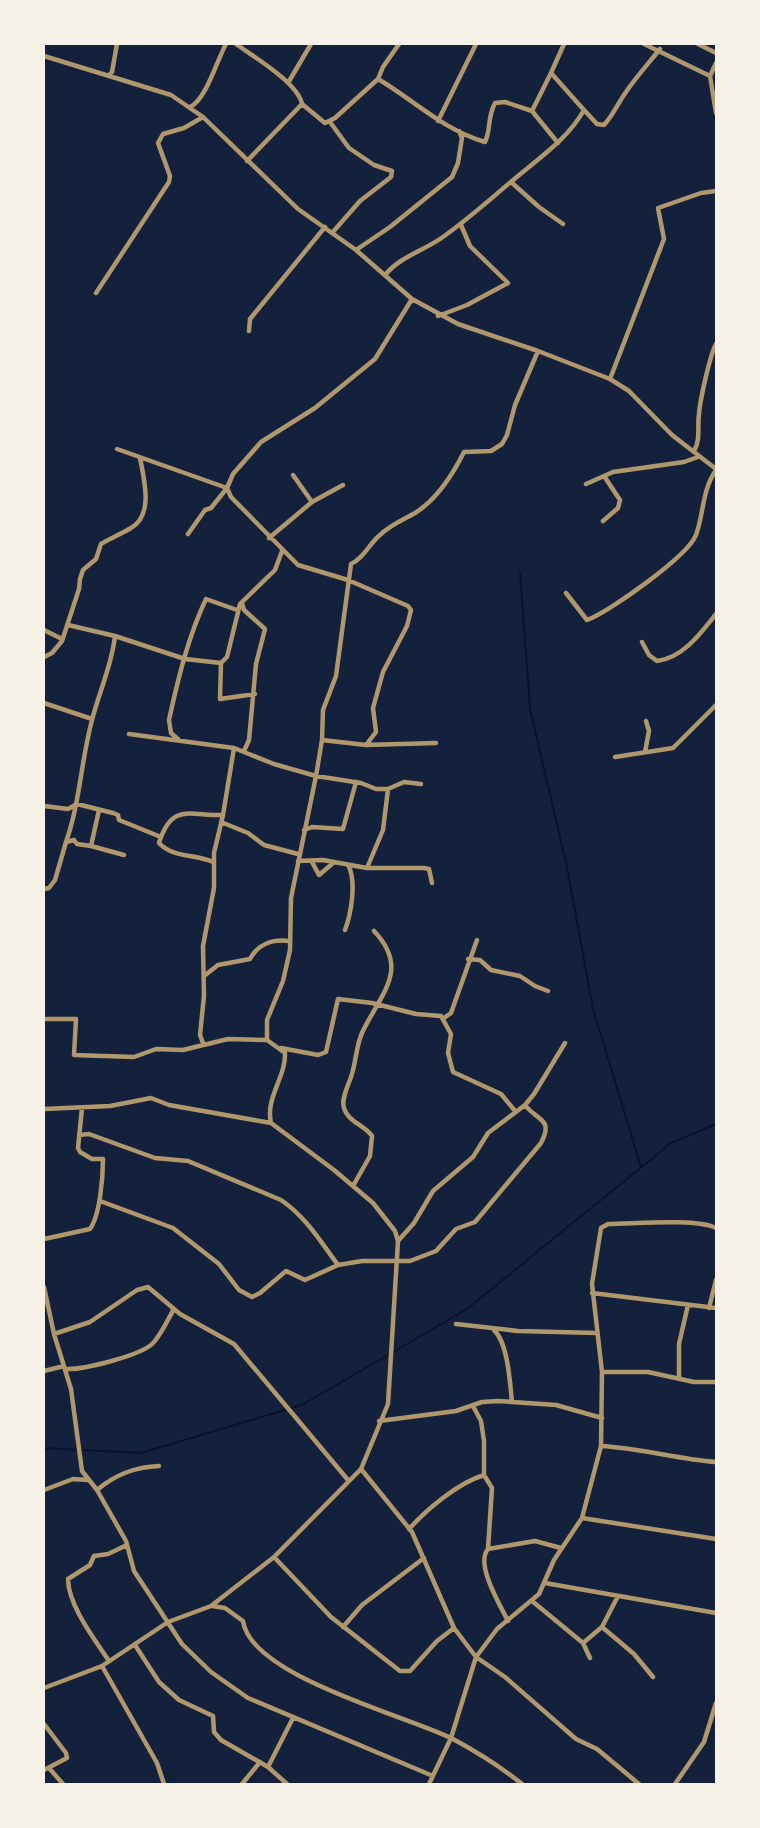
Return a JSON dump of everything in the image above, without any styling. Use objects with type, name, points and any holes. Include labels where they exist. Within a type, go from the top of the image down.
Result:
[{"type":"street","points":[[109,75],[112,72],[117,44]]},
{"type":"street","points":[[190,107],[196,104],[204,94],[212,70],[226,44]]},
{"type":"street","points":[[236,44],[288,83],[301,95],[303,104],[325,123],[330,122],[378,79],[383,67],[399,44]]},
{"type":"street","points":[[288,83],[311,44]]},
{"type":"street","points":[[438,121],[476,44]]},
{"type":"street","points":[[532,111],[564,44]]},
{"type":"street","points":[[644,44],[660,49],[710,76]]},
{"type":"street","points":[[698,44],[717,53]]},
{"type":"street","points":[[551,73],[597,124],[604,124],[613,116],[624,94],[660,49]]},
{"type":"street","points":[[44,56],[162,92],[190,107],[277,191],[357,250],[412,299],[438,316],[610,379],[629,391],[651,410],[672,435],[717,470],[706,490],[692,542],[650,582],[587,620],[566,593]]},
{"type":"street","points":[[717,63],[710,76],[717,112]]},
{"type":"street","points":[[378,79],[438,121],[485,142],[488,136],[488,116],[495,103],[505,102],[532,111],[558,143]]},
{"type":"street","points":[[247,161],[303,104]]},
{"type":"street","points":[[386,274],[394,264],[417,254],[461,225],[558,143],[573,128],[584,110]]},
{"type":"street","points":[[96,293],[170,182],[158,143],[164,134],[184,128],[202,117]]},
{"type":"street","points":[[330,122],[349,148],[374,165],[392,171],[391,177],[360,201],[332,233]]},
{"type":"street","points":[[357,250],[390,227],[452,177],[458,163],[462,138],[459,131]]},
{"type":"street","points":[[511,182],[539,207],[563,224]]},
{"type":"street","points":[[610,379],[664,239],[658,208],[701,193],[717,191]]},
{"type":"street","points":[[438,316],[467,305],[508,283],[471,246],[461,225]]},
{"type":"street","points":[[249,331],[250,319],[325,227]]},
{"type":"street","points":[[188,534],[205,510],[211,508],[227,488],[233,474],[261,442],[315,408],[375,359],[412,299]]},
{"type":"street","points":[[694,451],[698,443],[702,394],[710,359],[717,344]]},
{"type":"street","points":[[267,1040],[267,1020],[283,981],[298,854],[316,776],[322,741],[323,710],[336,676],[351,564],[362,558],[377,537],[428,503],[454,472],[464,452],[491,451],[502,444],[507,435],[514,405],[538,351]]},
{"type":"street","points":[[117,449],[227,488],[231,497],[269,538],[306,569],[348,580],[408,606],[411,610],[406,626],[383,672],[373,708],[376,732],[366,745]]},
{"type":"street","points":[[586,484],[604,476],[698,457]]},
{"type":"street","points":[[44,657],[52,653],[62,639],[84,570],[96,559],[101,544],[132,528],[141,518],[146,495],[140,458]]},
{"type":"street","points":[[293,475],[312,502]]},
{"type":"street","points":[[603,521],[618,508],[620,500],[604,476]]},
{"type":"street","points":[[269,538],[312,502],[344,485]]},
{"type":"street","points":[[255,694],[220,699],[221,663],[227,657],[237,610],[275,570],[282,551]]},
{"type":"street","points":[[180,741],[171,733],[169,720],[184,659],[206,599],[237,610]]},
{"type":"street","points":[[242,603],[244,610],[265,629],[256,664],[249,740],[244,751]]},
{"type":"street","points":[[642,642],[649,655],[657,661],[664,660],[691,643],[717,614]]},
{"type":"street","points":[[68,625],[115,636],[184,659],[221,663]]},
{"type":"street","points":[[44,630],[62,639]]},
{"type":"street","points":[[44,889],[49,888],[55,880],[77,804],[92,719],[113,654],[115,636]]},
{"type":"street","points":[[44,703],[92,719]]},
{"type":"street","points":[[615,757],[672,748],[717,705]]},
{"type":"street","points":[[645,721],[650,731],[645,752]]},
{"type":"street","points":[[129,734],[234,747],[274,764],[316,776],[388,789],[404,782],[421,784]]},
{"type":"street","points":[[322,741],[366,745],[436,743]]},
{"type":"street","points":[[203,1043],[200,1035],[204,976],[203,946],[213,888],[213,862],[234,747]]},
{"type":"street","points":[[304,830],[312,827],[343,829],[356,782]]},
{"type":"street","points":[[367,868],[382,830],[388,789]]},
{"type":"street","points":[[44,806],[69,809],[77,804],[118,815],[119,820],[161,837]]},
{"type":"street","points":[[91,846],[99,810]]},
{"type":"street","points":[[213,862],[198,856],[168,851],[159,843],[168,822],[179,814],[223,815]]},
{"type":"street","points":[[221,822],[248,833],[264,845],[298,854]]},
{"type":"street","points":[[66,842],[74,840],[77,844],[124,855]]},
{"type":"street","points":[[298,861],[323,860],[332,864],[367,868],[424,868],[429,869],[432,883]]},
{"type":"street","points":[[312,862],[319,875],[332,864]]},
{"type":"street","points":[[345,930],[351,903],[351,871],[348,865]]},
{"type":"street","points":[[353,1186],[370,1156],[372,1136],[369,1131],[354,1122],[343,1105],[361,1035],[379,1005],[393,964],[388,946],[374,931]]},
{"type":"street","points":[[204,976],[218,965],[250,959],[253,952],[274,939],[289,940]]},
{"type":"street","points":[[444,1018],[451,1013],[468,959],[477,940]]},
{"type":"street","points":[[468,959],[480,960],[491,970],[520,976],[548,991]]},
{"type":"street","points":[[44,1019],[76,1019],[74,1055],[134,1057],[156,1049],[183,1050],[203,1043],[228,1039],[267,1040],[281,1048],[318,1055],[326,1052],[338,999],[379,1005],[407,1013],[430,1014],[444,1018],[452,1034],[448,1053],[453,1072],[501,1094],[516,1112]]},
{"type":"street","points":[[398,1241],[414,1223],[433,1191],[473,1156],[494,1128],[525,1105],[566,1043]]},
{"type":"street","points":[[271,1123],[269,1115],[272,1099],[285,1060],[285,1053],[281,1048]]},
{"type":"street","points":[[44,1109],[110,1106],[152,1098],[170,1105],[271,1123],[373,1203],[395,1231],[398,1241],[388,1404],[361,1469],[274,1557],[211,1606],[168,1622],[102,1665],[44,1688]]},
{"type":"street","points":[[100,1201],[173,1228],[219,1264],[239,1290],[252,1297],[286,1271],[305,1280],[338,1265],[362,1261],[410,1261],[436,1251],[456,1229],[475,1222],[515,1177],[546,1132],[544,1123],[525,1105]]},
{"type":"street","points":[[44,1239],[90,1229],[100,1201],[99,1189],[103,1159],[92,1159],[80,1152],[81,1108]]},
{"type":"street","points":[[79,1135],[89,1134],[155,1158],[188,1161],[281,1200],[294,1209],[317,1233],[338,1265]]},
{"type":"street","points":[[429,1785],[451,1738],[476,1657],[486,1641],[539,1594],[561,1548],[582,1518],[601,1446],[602,1372],[592,1293],[598,1235],[604,1225],[687,1224],[710,1225],[717,1228]]},
{"type":"street","points":[[709,1308],[717,1280]]},
{"type":"street","points":[[44,1287],[45,1306],[71,1389],[82,1471],[97,1490],[127,1545],[134,1571],[182,1644],[211,1672],[249,1698],[433,1776]]},
{"type":"street","points":[[54,1334],[90,1322],[144,1287],[148,1287],[174,1309],[234,1344],[348,1480]]},
{"type":"street","points":[[592,1293],[717,1308]]},
{"type":"street","points":[[679,1379],[679,1344],[687,1305]]},
{"type":"street","points":[[44,1371],[65,1368],[80,1370],[146,1350],[155,1341],[174,1309]]},
{"type":"street","points":[[456,1324],[494,1329],[597,1333]]},
{"type":"street","points":[[494,1329],[499,1334],[504,1351],[512,1402]]},
{"type":"street","points":[[602,1372],[648,1372],[679,1379],[717,1382]]},
{"type":"street","points":[[379,1421],[456,1411],[482,1402],[556,1405],[602,1418]]},
{"type":"street","points":[[473,1406],[481,1421],[484,1441],[484,1475],[492,1488],[488,1549],[484,1554],[483,1563],[508,1621]]},
{"type":"street","points":[[601,1446],[637,1448],[691,1460],[717,1462]]},
{"type":"street","points":[[97,1490],[121,1474],[146,1466],[159,1466]]},
{"type":"street","points":[[361,1469],[409,1528],[454,1628],[476,1657],[505,1677],[576,1739],[597,1749],[639,1785]]},
{"type":"street","points":[[409,1528],[458,1487],[484,1475]]},
{"type":"street","points":[[44,1490],[74,1479],[87,1480]]},
{"type":"street","points":[[582,1518],[717,1539]]},
{"type":"street","points":[[488,1549],[535,1541],[561,1548]]},
{"type":"street","points":[[109,1661],[90,1634],[68,1590],[68,1580],[90,1565],[94,1556],[127,1545]]},
{"type":"street","points":[[274,1557],[343,1627],[405,1672],[415,1667],[436,1641],[454,1628]]},
{"type":"street","points":[[343,1627],[362,1605],[424,1558]]},
{"type":"street","points":[[545,1583],[717,1613]]},
{"type":"street","points":[[583,1643],[602,1627],[618,1596]]},
{"type":"street","points":[[532,1600],[583,1643],[590,1658]]},
{"type":"street","points":[[211,1606],[225,1608],[243,1621],[244,1630],[252,1643],[283,1665],[318,1685],[374,1710],[451,1738],[506,1771],[522,1785]]},
{"type":"street","points":[[602,1627],[634,1654],[653,1677]]},
{"type":"street","points":[[135,1645],[159,1682],[179,1700],[213,1716],[214,1732],[221,1740],[268,1767],[287,1785]]},
{"type":"street","points":[[102,1665],[157,1763],[164,1785]]},
{"type":"street","points":[[675,1785],[704,1742],[717,1703]]},
{"type":"street","points":[[268,1767],[293,1718]]},
{"type":"street","points":[[44,1724],[66,1754],[67,1758],[46,1769],[63,1785]]},
{"type":"street","points":[[242,1785],[260,1762]]},
{"type":"waterway","points":[[520,572],[530,709],[567,867],[593,1009],[641,1167]]},
{"type":"waterway","points":[[44,1448],[141,1453],[302,1405],[467,1309],[671,1143],[716,1124]]}]
